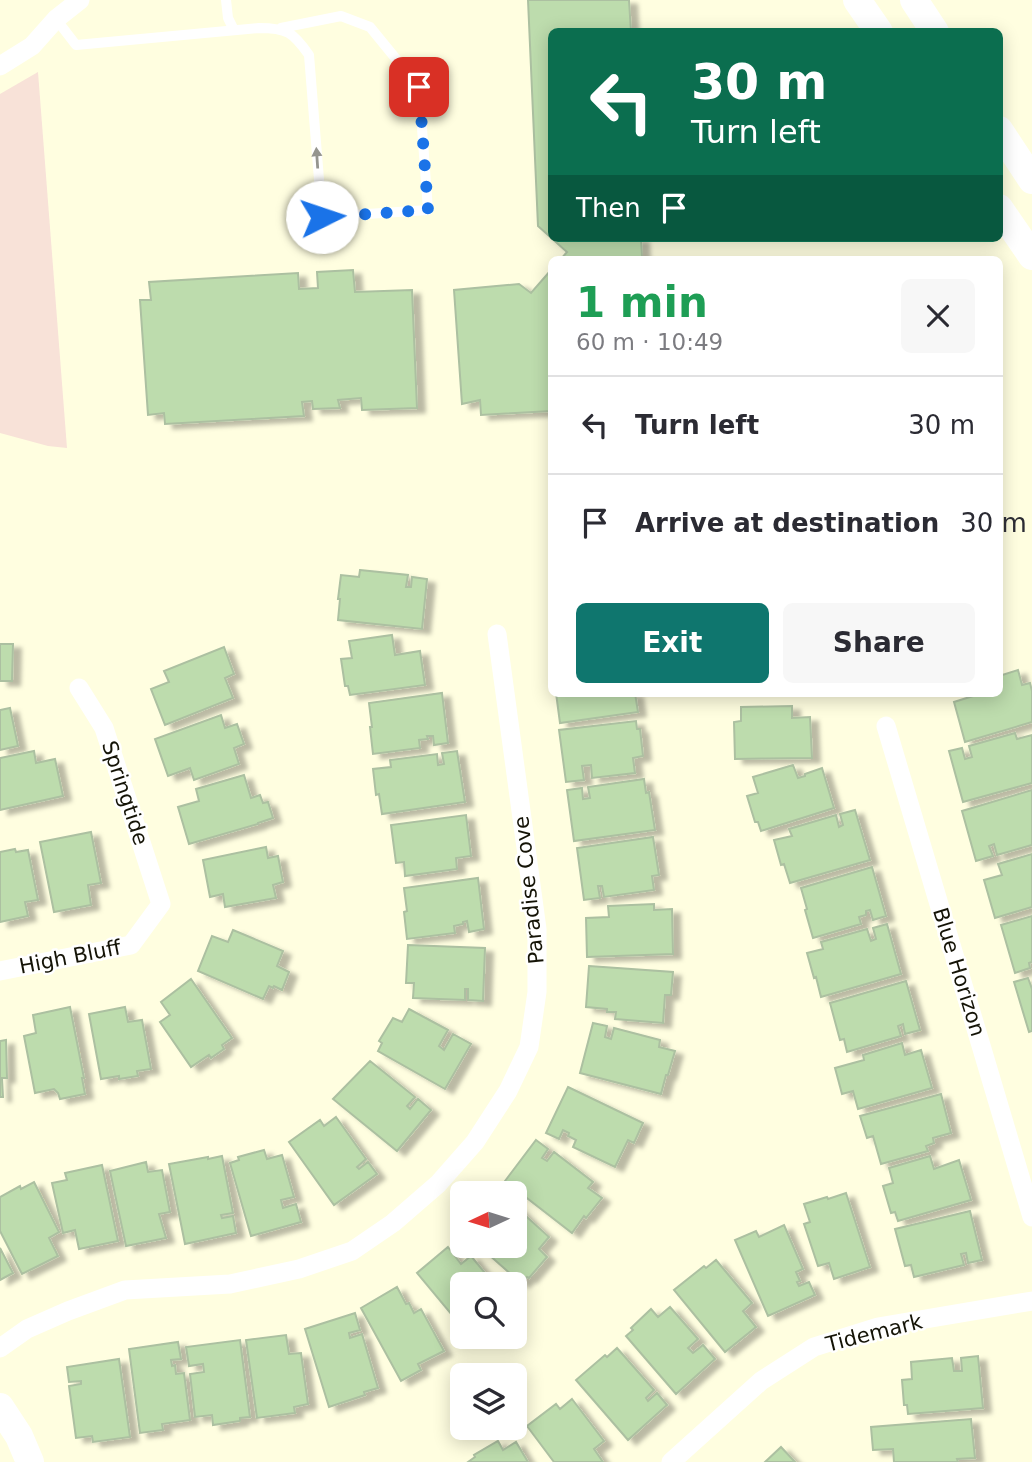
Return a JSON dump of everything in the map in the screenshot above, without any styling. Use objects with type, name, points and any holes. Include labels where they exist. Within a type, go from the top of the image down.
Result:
[{"type":"main road","points":[[857,0],[876,28]]},
{"type":"main road","points":[[914,0],[932,28]]},
{"type":"main road","points":[[1003,136],[1032,180]]},
{"type":"main road","points":[[1003,214],[1032,256]]},
{"type":"main road","points":[[0,1407],[19,1436],[30,1462]]},
{"type":"street","points":[[0,66],[32,46],[56,19],[80,0]]},
{"type":"street","name":"Paradise Cove","points":[[0,1348],[27,1329],[125,1290],[230,1284],[299,1269],[352,1251],[393,1223],[438,1184],[475,1142],[508,1091],[529,1047],[537,992],[537,929],[497,634]]},
{"type":"street","name":"Springtide","points":[[79,688],[104,728],[161,904]]},
{"type":"street","name":"Blue Horizon","points":[[886,726],[1032,1217]]},
{"type":"street","name":"High Bluff","points":[[0,971],[131,945],[161,904]]},
{"type":"street","name":"Tidemark","points":[[671,1462],[761,1381],[814,1347],[878,1327],[1032,1301]]},
{"type":"lane","points":[[226,0],[228,18],[234,30]]},
{"type":"lane","points":[[56,19],[76,45],[281,28],[341,16],[370,27],[419,87],[428,210],[322,217],[309,55],[297,36],[281,28]]},
{"type":"shaded area","points":[[38,72],[67,448],[48,446],[0,433],[0,94]]},
{"type":"building","points":[[528,0],[629,0],[631,28],[548,28],[548,235],[538,226]]},
{"type":"building","points":[[556,242],[641,242],[642,256],[564,256],[567,252]]},
{"type":"building","points":[[353,270],[355,292],[412,290],[417,408],[362,410],[361,398],[338,400],[340,408],[313,409],[312,401],[302,402],[304,416],[165,424],[164,413],[148,415],[140,300],[151,300],[149,282],[298,273],[299,289],[318,288],[317,272]]},
{"type":"building","points":[[548,273],[548,411],[481,415],[480,400],[462,404],[454,290],[519,284],[531,293]]},
{"type":"building","points":[[360,570],[408,575],[406,587],[411,587],[412,577],[427,579],[422,629],[338,620],[341,575],[359,577]]},
{"type":"building","points":[[392,635],[395,655],[420,651],[425,685],[350,695],[348,686],[345,686],[341,659],[352,658],[349,641]]},
{"type":"building","points":[[0,644],[13,644],[12,681],[0,681]]},
{"type":"building","points":[[224,647],[234,674],[225,678],[233,698],[165,725],[151,689],[169,682],[164,671]]},
{"type":"building","points":[[1018,670],[1022,685],[1030,683],[1032,722],[965,742],[954,702],[970,697],[1003,697],[1003,675]]},
{"type":"building","points":[[442,693],[448,743],[434,745],[433,736],[427,736],[428,739],[419,740],[420,748],[373,754],[369,703]]},
{"type":"building","points":[[557,697],[636,697],[638,712],[560,723]]},
{"type":"building","points":[[792,706],[792,718],[810,717],[812,758],[735,759],[734,722],[741,721],[741,707]]},
{"type":"building","points":[[10,708],[18,746],[0,750],[0,710]]},
{"type":"building","points":[[221,715],[225,728],[237,724],[244,744],[234,748],[239,764],[194,780],[190,768],[168,776],[155,739]]},
{"type":"building","points":[[636,721],[637,729],[640,729],[643,756],[633,758],[635,773],[592,778],[591,765],[582,766],[584,780],[566,782],[559,730]]},
{"type":"building","points":[[1015,733],[1017,739],[1032,735],[1032,783],[963,802],[949,751],[962,748],[965,759],[972,757],[969,746]]},
{"type":"building","points":[[34,751],[36,763],[55,759],[63,796],[0,810],[0,758]]},
{"type":"building","points":[[457,751],[465,802],[382,814],[379,794],[376,795],[373,769],[391,767],[390,760],[437,754],[438,765],[444,764],[442,753]]},
{"type":"building","points":[[793,765],[798,778],[822,768],[834,808],[761,831],[758,822],[755,822],[747,796],[758,793],[753,777]]},
{"type":"building","points":[[244,775],[251,798],[260,795],[263,803],[268,802],[273,818],[189,844],[178,807],[199,801],[196,789]]},
{"type":"building","points":[[644,779],[646,793],[649,792],[655,830],[574,841],[567,790],[582,788],[583,799],[590,798],[588,787]]},
{"type":"building","points":[[1032,790],[1032,845],[997,855],[994,844],[989,846],[993,856],[976,861],[962,811]]},
{"type":"building","points":[[855,810],[870,860],[790,883],[784,864],[781,865],[774,840],[792,836],[789,829],[836,815],[839,827],[843,825],[840,814]]},
{"type":"building","points":[[466,815],[471,856],[456,858],[457,869],[405,876],[404,862],[396,863],[391,825]]},
{"type":"building","points":[[91,832],[101,883],[88,885],[91,905],[54,912],[40,842]]},
{"type":"building","points":[[653,837],[659,875],[652,876],[654,890],[604,897],[602,886],[598,886],[600,898],[584,900],[577,848]]},
{"type":"building","points":[[266,847],[268,858],[278,856],[283,882],[273,885],[276,898],[225,907],[223,894],[210,897],[203,860]]},
{"type":"building","points":[[15,849],[16,852],[28,850],[38,900],[25,902],[28,916],[0,922],[0,852]]},
{"type":"building","points":[[1032,854],[1032,907],[995,918],[984,880],[1002,875],[998,864]]},
{"type":"building","points":[[872,867],[886,916],[873,920],[870,910],[866,911],[866,915],[859,917],[861,924],[813,938],[801,888]]},
{"type":"building","points":[[478,878],[484,929],[469,932],[467,921],[454,926],[455,933],[407,939],[404,888]]},
{"type":"building","points":[[654,904],[654,910],[672,909],[673,954],[587,957],[586,918],[609,917],[608,906]]},
{"type":"building","points":[[1032,916],[1032,962],[1029,963],[1030,968],[1015,973],[1001,925]]},
{"type":"building","points":[[887,924],[901,974],[821,997],[807,953],[823,949],[821,942],[867,929],[871,941],[876,939],[873,928]]},
{"type":"building","points":[[233,930],[283,951],[277,966],[289,972],[282,990],[269,986],[263,999],[198,971],[212,936],[228,942]]},
{"type":"building","points":[[408,945],[485,948],[483,1001],[468,1000],[468,989],[465,989],[465,1000],[413,998],[414,983],[406,983]]},
{"type":"building","points":[[589,966],[673,972],[671,995],[665,995],[663,1023],[615,1019],[616,1012],[586,1007]]},
{"type":"building","points":[[1028,978],[1032,989],[1032,1031],[1029,1032],[1014,982]]},
{"type":"building","points":[[191,979],[232,1038],[222,1045],[224,1049],[191,1067],[160,1022],[170,1015],[161,1002]]},
{"type":"building","points":[[906,981],[920,1030],[905,1034],[903,1024],[898,1026],[901,1036],[847,1052],[844,1039],[840,1040],[830,1003]]},
{"type":"building","points":[[70,1007],[85,1094],[60,1099],[54,1089],[35,1093],[24,1036],[36,1033],[33,1015]]},
{"type":"building","points":[[125,1007],[128,1022],[142,1020],[151,1069],[137,1071],[138,1076],[101,1079],[89,1014]]},
{"type":"building","points":[[409,1009],[448,1030],[439,1046],[444,1050],[453,1034],[471,1044],[445,1089],[378,1051],[382,1043],[379,1041],[393,1018],[402,1022]]},
{"type":"building","points":[[593,1023],[607,1026],[605,1037],[611,1039],[614,1028],[660,1040],[659,1047],[675,1051],[661,1094],[580,1073]]},
{"type":"building","points":[[6,1040],[7,1078],[2,1078],[3,1097],[0,1097],[0,1041]]},
{"type":"building","points":[[902,1043],[905,1055],[921,1050],[932,1088],[858,1109],[853,1091],[842,1094],[835,1068],[864,1060],[863,1055]]},
{"type":"building","points":[[370,1061],[415,1097],[407,1106],[410,1109],[418,1099],[431,1110],[397,1151],[333,1099]]},
{"type":"building","points":[[568,1087],[643,1123],[634,1143],[628,1140],[615,1167],[573,1147],[576,1140],[563,1130],[559,1139],[546,1133]]},
{"type":"building","points":[[941,1094],[951,1133],[933,1138],[934,1143],[926,1146],[928,1151],[881,1164],[873,1136],[867,1138],[860,1116]]},
{"type":"building","points":[[336,1117],[366,1159],[357,1167],[359,1169],[368,1162],[377,1174],[334,1205],[289,1142],[320,1120],[324,1126]]},
{"type":"building","points":[[536,1140],[548,1149],[542,1158],[547,1161],[554,1152],[593,1182],[588,1188],[602,1198],[572,1233],[527,1198],[527,1181],[505,1181]]},
{"type":"building","points":[[264,1150],[267,1159],[282,1155],[294,1197],[281,1200],[283,1208],[296,1204],[301,1222],[251,1236],[230,1163],[239,1160],[238,1157]]},
{"type":"building","points":[[222,1156],[233,1213],[221,1215],[222,1218],[233,1216],[236,1233],[185,1244],[169,1164]]},
{"type":"building","points":[[930,1156],[934,1169],[959,1160],[971,1200],[898,1221],[895,1212],[891,1213],[883,1186],[893,1183],[889,1168]]},
{"type":"building","points":[[146,1162],[148,1172],[162,1170],[170,1212],[159,1214],[166,1238],[126,1246],[110,1171]]},
{"type":"building","points":[[102,1165],[118,1241],[79,1249],[75,1230],[63,1233],[52,1183],[67,1180],[65,1173]]},
{"type":"building","points":[[34,1182],[59,1232],[49,1238],[58,1256],[22,1274],[0,1231],[0,1197]]},
{"type":"building","points":[[846,1193],[870,1267],[834,1279],[829,1263],[818,1266],[804,1224],[810,1222],[804,1204]]},
{"type":"building","points":[[970,1211],[982,1260],[968,1263],[966,1253],[961,1254],[964,1265],[914,1277],[911,1265],[905,1266],[895,1229]]},
{"type":"building","points":[[527,1217],[549,1237],[539,1249],[547,1257],[529,1278],[527,1272],[509,1272],[493,1258],[527,1258]]},
{"type":"building","points":[[784,1225],[803,1269],[796,1272],[800,1281],[797,1282],[799,1286],[809,1282],[815,1295],[768,1316],[735,1240],[756,1231],[759,1237]]},
{"type":"building","points":[[448,1247],[450,1258],[456,1258],[461,1264],[473,1258],[484,1272],[450,1272],[450,1313],[417,1273]]},
{"type":"building","points":[[0,1248],[13,1273],[0,1280]]},
{"type":"building","points":[[716,1260],[752,1303],[743,1311],[756,1327],[725,1352],[674,1290]]},
{"type":"building","points":[[397,1287],[414,1313],[421,1309],[444,1351],[418,1364],[421,1370],[401,1381],[361,1308]]},
{"type":"building","points":[[670,1307],[698,1339],[688,1348],[693,1353],[703,1345],[715,1359],[676,1394],[626,1336],[651,1309],[658,1317]]},
{"type":"building","points":[[355,1313],[360,1330],[349,1333],[350,1338],[362,1334],[378,1388],[329,1407],[305,1329]]},
{"type":"building","points":[[286,1335],[289,1354],[301,1353],[308,1404],[294,1407],[295,1413],[257,1418],[246,1340]]},
{"type":"building","points":[[240,1340],[250,1417],[213,1425],[212,1415],[195,1417],[190,1374],[204,1372],[203,1364],[189,1366],[186,1347]]},
{"type":"building","points":[[178,1342],[181,1359],[171,1360],[176,1374],[184,1373],[190,1420],[162,1424],[163,1430],[140,1433],[129,1349]]},
{"type":"building","points":[[617,1348],[654,1390],[646,1398],[648,1401],[657,1393],[667,1405],[628,1440],[576,1380]]},
{"type":"building","points":[[978,1356],[983,1408],[908,1414],[907,1405],[904,1405],[902,1380],[912,1379],[911,1362],[952,1358],[954,1371],[962,1371],[961,1358]]},
{"type":"building","points":[[119,1359],[130,1437],[93,1442],[92,1436],[76,1438],[69,1386],[81,1384],[81,1381],[69,1382],[67,1367]]},
{"type":"building","points":[[572,1399],[604,1441],[594,1449],[603,1462],[554,1462],[527,1426],[556,1404],[560,1409]]},
{"type":"building","points":[[971,1419],[975,1458],[957,1459],[958,1462],[894,1462],[893,1449],[873,1450],[871,1427]]},
{"type":"building","points":[[498,1441],[503,1450],[516,1442],[528,1462],[468,1462],[474,1455]]},
{"type":"building","points":[[781,1447],[795,1462],[765,1462]]},
{"type":"route","points":[[322,217],[428,210],[419,87]]}]
